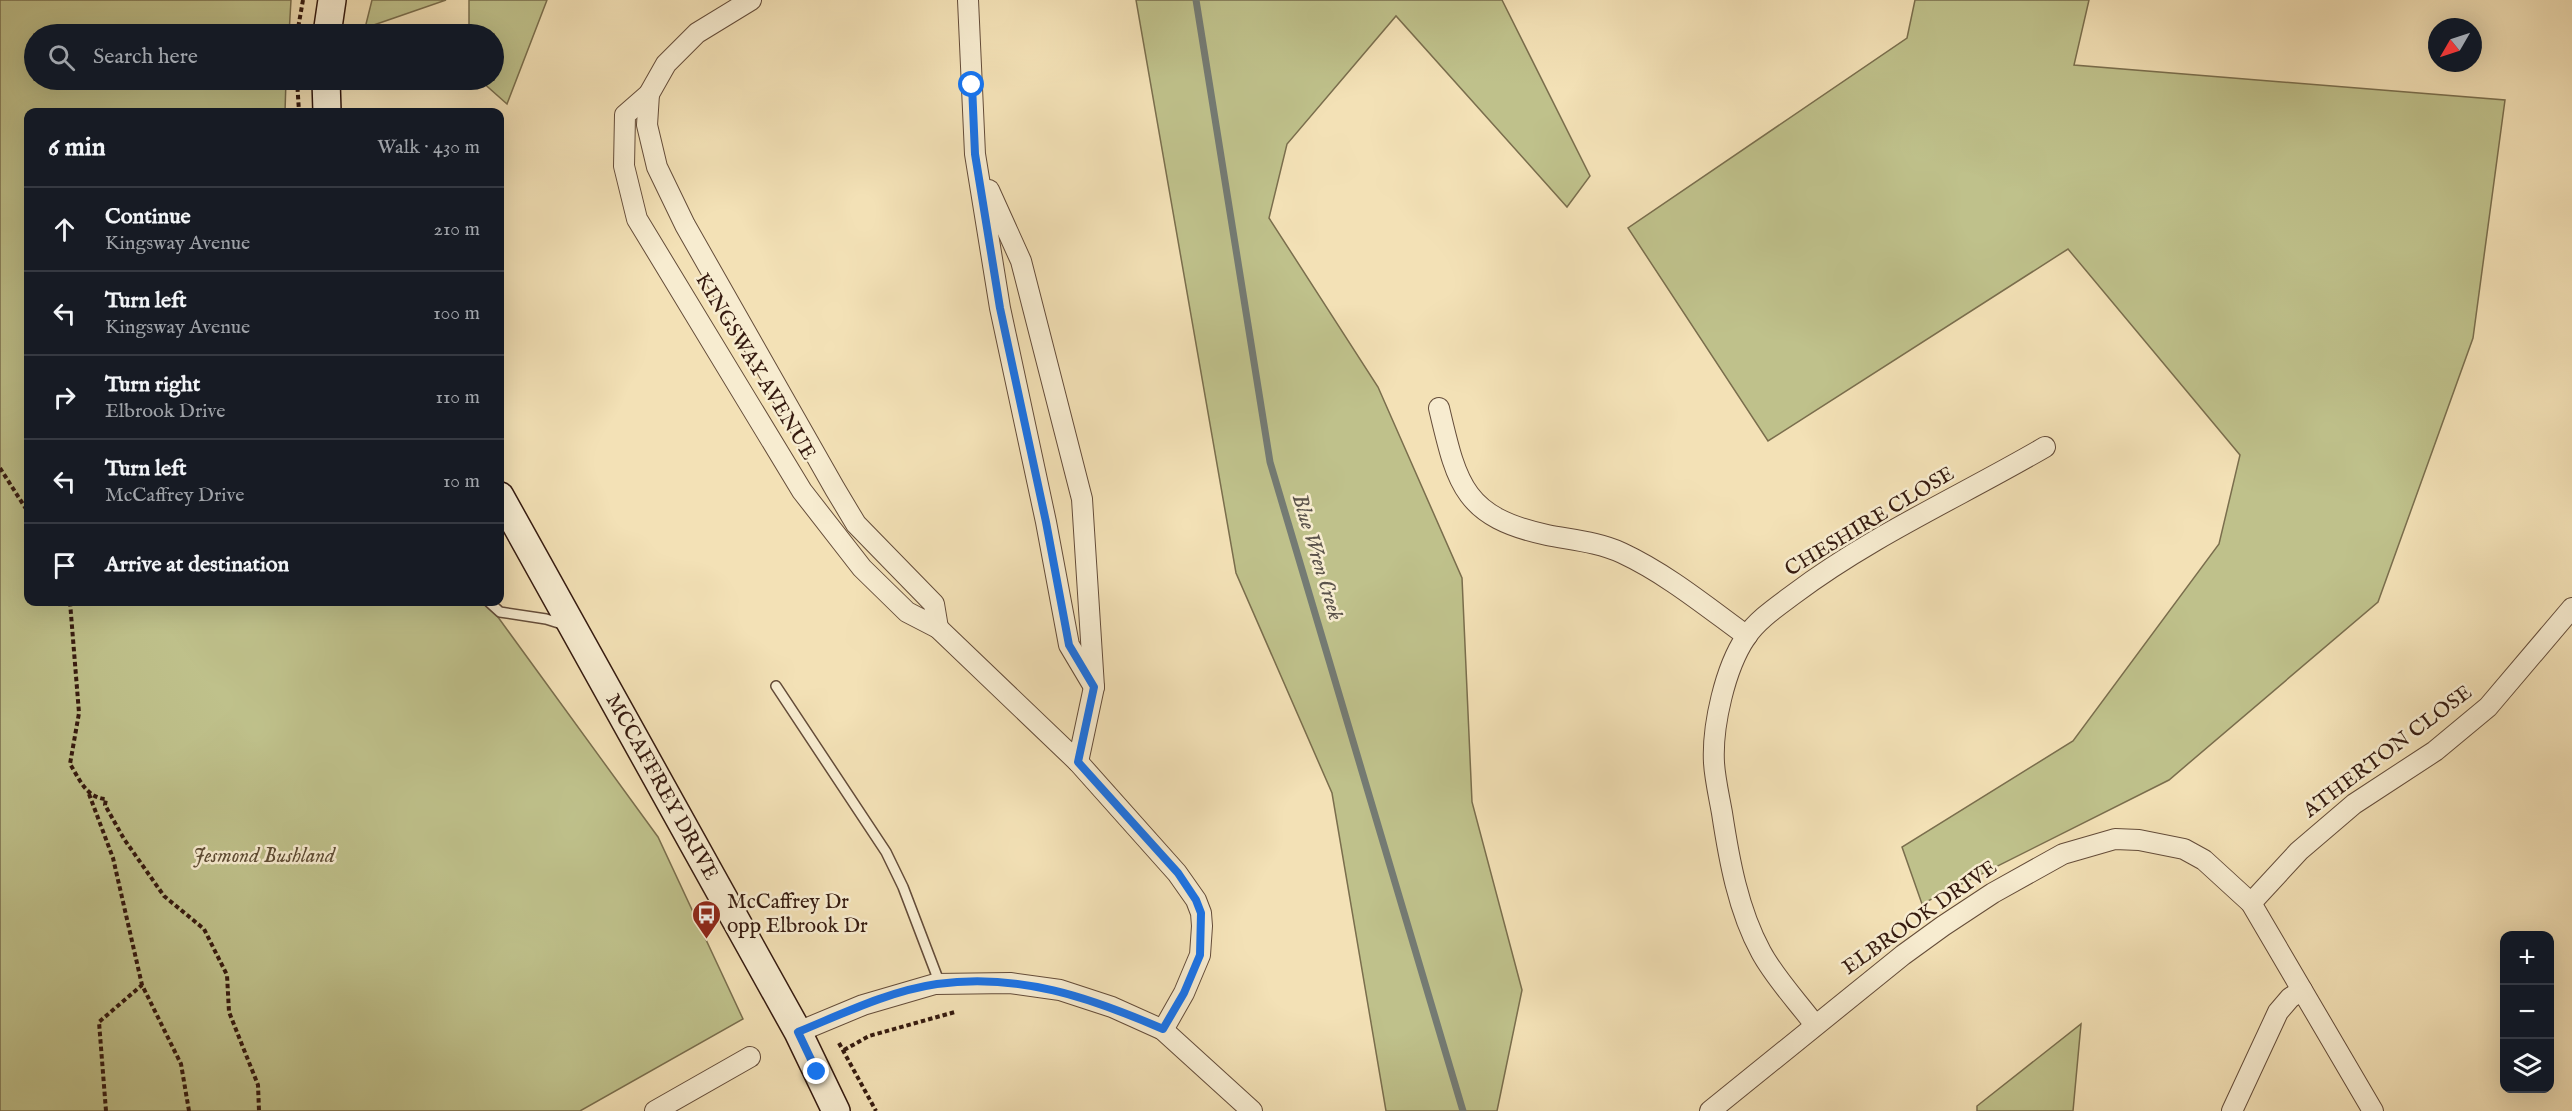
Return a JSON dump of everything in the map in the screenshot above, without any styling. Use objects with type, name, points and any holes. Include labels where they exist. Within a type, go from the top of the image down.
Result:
[{"type":"main road","points":[[328,24],[332,0]]},
{"type":"main road","points":[[326,90],[327,108]]},
{"type":"main road","name":"MCCAFFREY DRIVE","points":[[504,503],[798,1032],[836,1111]]},
{"type":"street","name":"KINGSWAY AVENUE","points":[[751,0],[697,33],[666,64],[649,94],[625,115],[624,166],[637,219],[802,491],[862,568],[908,612],[938,628],[1078,762],[1178,873],[1196,900],[1201,913],[1200,955],[1184,993],[1163,1029]]},
{"type":"street","points":[[968,0],[975,154],[1000,308],[1046,522],[1069,645],[1094,687]]},
{"type":"street","name":"KINGSWAY AVENUE","points":[[649,94],[647,125],[657,167],[685,225],[856,524],[934,604],[938,628]]},
{"type":"street","points":[[975,154],[996,211],[1021,261],[1082,499],[1094,687],[1078,762]]},
{"type":"street","points":[[1440,408],[1451,459],[1458,478],[1468,495],[1485,512],[1505,524],[1547,535],[1584,541],[1621,552],[1663,575],[1747,636]]},
{"type":"street","name":"CHESHIRE CLOSE","points":[[1815,1025],[1761,953],[1739,895],[1728,851],[1714,763],[1716,727],[1724,691],[1734,663],[1747,636],[1812,580],[1886,535],[2044,447]]},
{"type":"street","name":"ATHERTON CLOSE","points":[[2251,903],[2299,851],[2354,804],[2435,751],[2488,707],[2572,608]]},
{"type":"street","name":"ELBROOK DRIVE","points":[[1711,1111],[1815,1025],[1943,926],[2027,873],[2063,854],[2115,838],[2184,849],[2204,860],[2251,903],[2373,1111]]},
{"type":"street","points":[[798,1032],[863,1005],[940,984],[1010,983],[1060,990],[1112,1007],[1163,1029],[1252,1111]]},
{"type":"street","points":[[2232,1111],[2278,1012],[2290,998],[2302,990]]},
{"type":"street","points":[[655,1111],[750,1057]]},
{"type":"lane","points":[[493,606],[500,612],[546,619],[573,627]]},
{"type":"lane","points":[[776,686],[886,852],[903,886],[940,984]]},
{"type":"path","points":[[299,24],[303,0]]},
{"type":"path","points":[[298,90],[299,108]]},
{"type":"path","points":[[0,468],[24,506]]},
{"type":"path","points":[[70,606],[79,713],[70,764],[88,793],[113,858],[142,985],[181,1064],[189,1111]]},
{"type":"path","points":[[88,793],[99,799],[106,799],[105,805],[124,839],[164,896],[204,929],[228,975],[229,1012],[258,1085],[259,1111]]},
{"type":"path","points":[[106,1111],[99,1022],[142,985]]},
{"type":"path","points":[[844,1050],[869,1036],[955,1012]]},
{"type":"path","points":[[839,1042],[876,1111]]},
{"type":"green space","name":"Jesmond Bushland","points":[[0,0],[291,0],[290,24],[24,24],[24,90],[286,90],[285,108],[24,108],[24,606],[490,606],[658,837],[743,1019],[580,1111],[0,1111]]},
{"type":"green space","points":[[372,0],[446,0],[377,24],[366,24]]},
{"type":"green space","points":[[469,0],[547,0],[507,104],[491,90],[504,90],[504,24],[469,24]]},
{"type":"green space","points":[[1136,0],[1502,0],[1590,176],[1567,207],[1396,16],[1287,144],[1269,218],[1378,387],[1462,578],[1472,802],[1522,990],[1497,1111],[1386,1111],[1332,793],[1236,573]]},
{"type":"green space","points":[[1915,0],[2089,0],[2074,65],[2505,100],[2473,338],[2378,602],[2169,780],[1922,904],[1902,847],[2073,741],[2219,544],[2240,455],[2068,249],[1768,441],[1628,228],[1907,38]]},
{"type":"green space","points":[[2081,1024],[2073,1111],[1977,1111],[1977,1106]]},
{"type":"waterway","name":"Blue Wren Creek","points":[[1196,0],[1270,462],[1463,1111]]},
{"type":"place","name":"McCaffrey Dr opp Elbrook Dr","points":[[706,940]]},
{"type":"route","points":[[817,1072],[798,1032],[863,1005],[935,984],[1010,983],[1060,990],[1112,1007],[1163,1029],[1184,993],[1200,955],[1202,926],[1201,913],[1196,900],[1178,873],[1078,762],[1094,687],[1069,645],[1046,522],[1000,308],[975,154],[972,85]]}]
